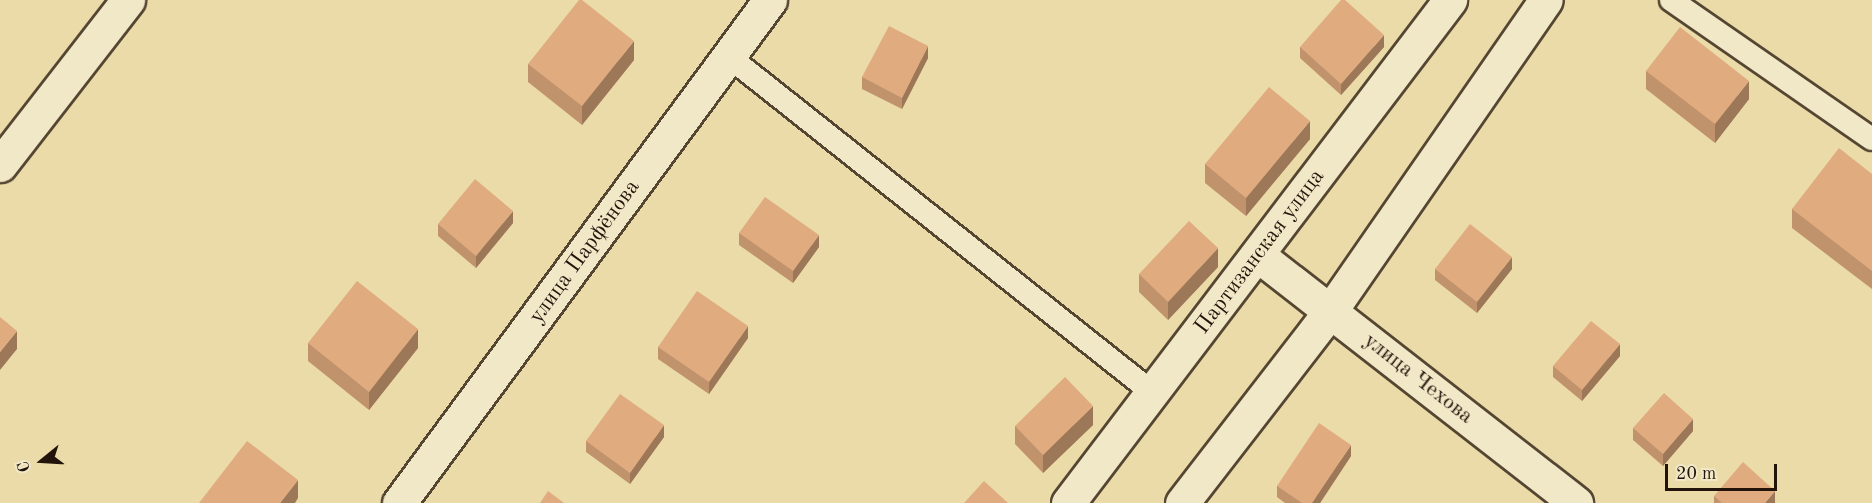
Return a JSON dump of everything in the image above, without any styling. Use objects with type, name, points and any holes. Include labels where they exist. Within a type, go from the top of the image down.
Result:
[{"type":"street","name":"улица Парфёнова","points":[[399,503],[770,0]]},
{"type":"street","name":"Партизанская улица","points":[[1068,503],[1259,256],[1450,0]]},
{"type":"street","points":[[1182,503],[1331,310],[1546,0]]},
{"type":"street","points":[[0,165],[125,1]]},
{"type":"street","name":"улица Чехова","points":[[1259,256],[1576,503]]},
{"type":"lane","points":[[1671,0],[1872,140]]},
{"type":"lane","points":[[728,56],[1153,393]]},
{"type":"building","points":[[579,0],[634,41],[582,106],[528,64]]},
{"type":"building","points":[[1341,0],[1345,0],[1384,35],[1341,84],[1300,47]]},
{"type":"building","points":[[889,26],[928,46],[902,98],[862,77]]},
{"type":"building","points":[[1680,27],[1749,81],[1715,124],[1646,71]]},
{"type":"building","points":[[1269,87],[1310,121],[1246,198],[1205,164]]},
{"type":"building","points":[[1839,148],[1872,174],[1872,271],[1792,209]]},
{"type":"building","points":[[475,179],[513,211],[476,256],[438,224]]},
{"type":"building","points":[[765,197],[819,235],[793,271],[739,233]]},
{"type":"building","points":[[1189,221],[1218,248],[1168,302],[1139,274]]},
{"type":"building","points":[[1470,224],[1512,257],[1477,302],[1435,269]]},
{"type":"building","points":[[357,281],[418,329],[369,392],[308,343]]},
{"type":"building","points":[[697,291],[748,326],[709,382],[658,347]]},
{"type":"building","points":[[0,317],[17,331],[0,352]]},
{"type":"building","points":[[1591,321],[1620,344],[1582,390],[1553,366]]},
{"type":"building","points":[[1065,377],[1093,406],[1043,455],[1015,426]]},
{"type":"building","points":[[1664,393],[1693,419],[1663,454],[1633,428]]},
{"type":"building","points":[[620,394],[664,425],[630,473],[586,441]]},
{"type":"building","points":[[1319,423],[1351,445],[1312,503],[1302,503],[1277,486]]},
{"type":"building","points":[[247,441],[298,480],[280,503],[199,503]]},
{"type":"building","points":[[1743,462],[1775,491],[1765,503],[1722,503],[1714,496]]},
{"type":"building","points":[[984,481],[1008,503],[964,503]]},
{"type":"building","points":[[548,491],[564,503],[540,503]]}]
